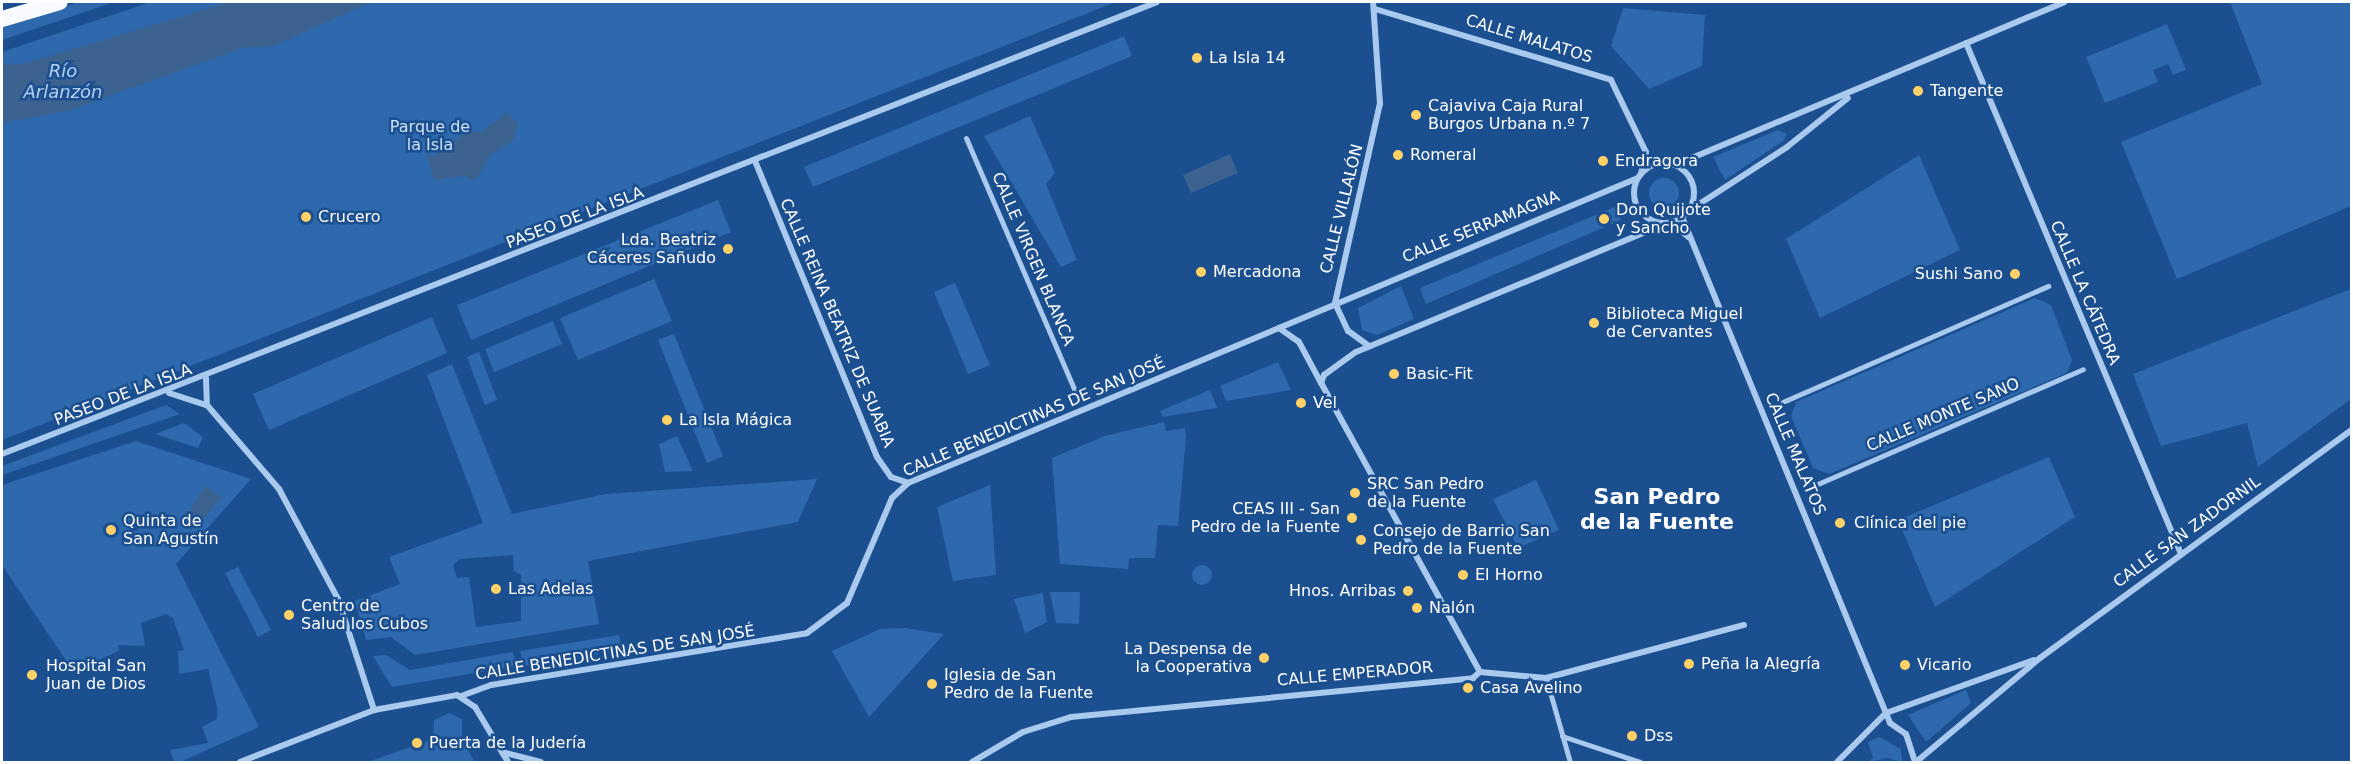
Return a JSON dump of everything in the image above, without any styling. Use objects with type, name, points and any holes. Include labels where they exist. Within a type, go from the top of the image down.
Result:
[{"type":"highway","points":[[2,19],[60,2]]},
{"type":"street","name":"PASEO DE LA ISLA","points":[[2,454],[168,393],[1156,2]]},
{"type":"street","points":[[1669,222],[1645,216],[1637,207],[1640,176],[1661,163],[1675,165],[1853,94],[2064,2]]},
{"type":"street","name":"CALLE MALATOS","points":[[1374,5],[1611,81],[1646,152],[1640,176]]},
{"type":"street","name":"CALLE VILLALÓN","points":[[1335,303],[1380,104],[1374,5]]},
{"type":"street","name":"CALLE LA CÁTEDRA","points":[[1966,43],[2181,554]]},
{"type":"street","points":[[1321,383],[1335,362],[1369,346],[1684,214],[1787,147],[1853,94]]},
{"type":"street","name":"CALLE VIRGEN BLANCA","points":[[966,138],[1075,391]]},
{"type":"street","name":"CALLE REINA BEATRIZ DE SUABIA","points":[[755,161],[877,457],[891,477],[908,483]]},
{"type":"street","points":[[1675,165],[1694,190],[1684,214]]},
{"type":"street","name":"CALLE SERRAMAGNA","points":[[1335,303],[1640,176]]},
{"type":"street","name":"CALLE MALATOS","points":[[1684,214],[1691,240],[1886,714]]},
{"type":"street","name":"CALLE MALATOS","points":[[1669,222],[1691,240]]},
{"type":"street","points":[[1778,404],[2048,286]]},
{"type":"street","points":[[1335,303],[1348,331],[1369,346]]},
{"type":"street","name":"CALLE BENEDICTINAS DE SAN JOSÉ","points":[[240,762],[374,710],[462,696],[491,685],[786,639],[815,629],[847,603],[892,498],[908,483],[1335,303]]},
{"type":"street","points":[[1279,328],[1299,342],[1476,657],[1480,672]]},
{"type":"street","name":"CALLE MONTE SANO","points":[[1813,486],[2083,369]]},
{"type":"street","points":[[206,378],[207,405]]},
{"type":"street","points":[[168,393],[207,405],[279,489],[313,542],[338,599],[374,710]]},
{"type":"street","name":"CALLE SAN ZADORNIL","points":[[1886,714],[1906,734],[1915,762],[2040,658],[2352,430]]},
{"type":"street","name":"CALLE EMPERADOR","points":[[972,762],[1023,732],[1071,717],[1473,678],[1480,672],[1545,678],[1744,625]]},
{"type":"street","name":"CALLE SAN ZADORNIL","points":[[1837,762],[1886,714],[2040,658]]},
{"type":"street","points":[[1545,678],[1570,762]]},
{"type":"street","points":[[462,696],[474,706],[508,762]]},
{"type":"street","points":[[1562,736],[1640,762]]},
{"type":"street","points":[[502,753],[541,762]]},
{"type":"green space","points":[[80,2],[114,2],[2,40],[2,25]]},
{"type":"green space","name":"Parque de la Isla","points":[[151,2],[1116,2],[2,440],[2,52]]},
{"type":"green space","points":[[2230,2],[2351,2],[2351,206],[2177,279],[2121,142],[2262,84]]},
{"type":"green space","points":[[1623,8],[1705,15],[1702,66],[1649,89],[1611,46]]},
{"type":"green space","points":[[2167,24],[2186,70],[2173,75],[2168,64],[2153,70],[2158,82],[2105,103],[2086,57]]},
{"type":"green space","points":[[1124,36],[1132,56],[813,187],[804,167]]},
{"type":"green space","points":[[1030,116],[1055,173],[1046,184],[1077,260],[1061,267],[984,136]]},
{"type":"green space","points":[[1778,130],[1787,134],[1783,141],[1725,180],[1713,157]]},
{"type":"green space","points":[[1919,155],[1960,250],[1820,318],[1786,239]]},
{"type":"green space","points":[[1664,178],[1675,182],[1679,193],[1675,204],[1664,208],[1653,204],[1649,193],[1653,182]]},
{"type":"green space","points":[[718,200],[731,232],[471,340],[457,305]]},
{"type":"green space","points":[[1615,207],[1621,220],[1426,304],[1420,288]]},
{"type":"green space","points":[[654,279],[672,321],[578,360],[560,318]]},
{"type":"green space","points":[[955,283],[990,365],[968,374],[934,292]]},
{"type":"green space","points":[[1401,286],[1414,319],[1377,335],[1362,330],[1358,308]]},
{"type":"green space","points":[[2351,289],[2351,399],[2258,467],[2247,423],[2161,446],[2133,374]]},
{"type":"green space","points":[[2035,298],[2051,305],[2072,360],[2067,373],[1829,474],[1813,468],[1791,416],[1796,402]]},
{"type":"green space","points":[[432,317],[447,353],[269,430],[253,394]]},
{"type":"green space","points":[[553,321],[562,344],[494,372],[485,349]]},
{"type":"green space","points":[[674,334],[723,456],[707,463],[658,340]]},
{"type":"green space","points":[[479,352],[497,400],[485,405],[467,357]]},
{"type":"green space","points":[[1278,362],[1291,390],[1226,401],[1220,386]]},
{"type":"green space","points":[[452,364],[512,514],[606,494],[817,479],[798,522],[588,561],[599,624],[415,655],[391,637],[366,640],[355,601],[400,584],[389,557],[483,523],[427,375]],"holes":[[[513,555],[514,571],[521,575],[521,621],[476,627],[469,577],[457,578],[453,565],[460,559]]]},
{"type":"green space","points":[[1210,390],[1217,408],[1163,417],[1160,411]]},
{"type":"green space","points":[[166,405],[180,414],[2,475],[2,466]]},
{"type":"green space","points":[[1164,422],[1166,431],[1185,428],[1186,436],[1178,526],[1158,525],[1155,558],[1129,558],[1128,569],[1060,564],[1052,458],[1105,436]]},
{"type":"green space","points":[[184,423],[203,437],[198,448],[155,434]]},
{"type":"green space","points":[[677,436],[693,471],[665,472],[659,444]]},
{"type":"green space","points":[[136,441],[251,479],[176,564],[259,727],[180,762],[174,762],[170,750],[208,743],[202,727],[217,719],[217,707],[208,669],[179,674],[178,651],[184,650],[173,618],[166,614],[141,623],[145,646],[118,645],[119,651],[73,671],[2,565],[2,485]]},
{"type":"green space","points":[[2049,457],[2075,517],[1935,607],[1898,520]]},
{"type":"green space","points":[[1536,480],[1559,530],[1518,548],[1493,499]]},
{"type":"green space","points":[[990,485],[996,575],[953,581],[937,507]]},
{"type":"green space","points":[[1198,565],[1206,565],[1212,571],[1212,579],[1206,585],[1198,585],[1192,579],[1192,571]]},
{"type":"green space","points":[[238,567],[271,630],[258,637],[225,573]]},
{"type":"green space","points":[[1050,592],[1080,592],[1079,624],[1056,623]]},
{"type":"green space","points":[[1043,593],[1047,622],[1025,633],[1014,599]]},
{"type":"green space","points":[[905,628],[944,634],[869,717],[832,651],[880,629]]},
{"type":"green space","points":[[619,635],[621,650],[523,666],[520,651]]},
{"type":"green space","points":[[513,652],[516,666],[392,687],[373,656],[386,655],[410,670]]},
{"type":"green space","points":[[1966,690],[1971,703],[1926,742],[1908,715]]},
{"type":"green space","points":[[449,713],[462,719],[462,736],[474,762],[368,762],[433,739],[434,720]]},
{"type":"green space","points":[[1879,737],[1901,749],[1902,762],[1888,758],[1869,762],[1873,758],[1868,742]]},
{"type":"water","name":"Río Arlanzón","points":[[230,2],[371,2],[273,46],[242,48],[71,110],[2,123],[2,65],[27,63]]},
{"type":"water","points":[[507,113],[518,124],[513,141],[490,155],[475,181],[464,176],[434,180],[426,153],[434,157],[443,146],[451,153],[454,141],[468,131],[481,132]]},
{"type":"water","points":[[1230,154],[1238,173],[1191,193],[1183,175]]},
{"type":"water","points":[[205,486],[221,497],[199,524],[188,514]]},
{"type":"place","name":"La Isla 14","points":[[1197,58]]},
{"type":"place","name":"Tangente","points":[[1918,91]]},
{"type":"place","name":"Cajaviva Caja Rural Burgos Urbana n.º 7","points":[[1416,115]]},
{"type":"place","name":"Romeral","points":[[1398,155]]},
{"type":"place","name":"Endragora","points":[[1603,161]]},
{"type":"place","name":"Crucero","points":[[306,217]]},
{"type":"place","name":"Don Quijote y Sancho","points":[[1604,219]]},
{"type":"place","name":"Lda. Beatriz Cáceres Sañudo","points":[[728,249]]},
{"type":"place","name":"Mercadona","points":[[1201,272]]},
{"type":"place","name":"Sushi Sano","points":[[2015,274]]},
{"type":"place","name":"Biblioteca Miguel de Cervantes","points":[[1594,323]]},
{"type":"place","name":"Basic-Fit","points":[[1394,374]]},
{"type":"place","name":"Vel","points":[[1301,403]]},
{"type":"place","name":"La Isla Mágica","points":[[667,420]]},
{"type":"place","name":"SRC San Pedro de la Fuente","points":[[1355,493]]},
{"type":"place","name":"CEAS III - San Pedro de la Fuente","points":[[1352,518]]},
{"type":"place","name":"Clínica del pie","points":[[1840,523]]},
{"type":"place","name":"Quinta de San Agustín","points":[[111,530]]},
{"type":"place","name":"Consejo de Barrio San Pedro de la Fuente","points":[[1361,540]]},
{"type":"place","name":"El Horno","points":[[1463,575]]},
{"type":"place","name":"Las Adelas","points":[[496,589]]},
{"type":"place","name":"Hnos. Arribas","points":[[1408,591]]},
{"type":"place","name":"Nalón","points":[[1417,608]]},
{"type":"place","name":"Centro de Salud los Cubos","points":[[289,615]]},
{"type":"place","name":"La Despensa de la Cooperativa","points":[[1264,658]]},
{"type":"place","name":"Peña la Alegría","points":[[1689,664]]},
{"type":"place","name":"Vicario","points":[[1905,665]]},
{"type":"place","name":"Hospital San Juan de Dios","points":[[32,675]]},
{"type":"place","name":"Iglesia de San Pedro de la Fuente","points":[[932,684]]},
{"type":"place","name":"Casa Avelino","points":[[1468,688]]},
{"type":"place","name":"Dss","points":[[1632,736]]},
{"type":"place","name":"Puerta de la Judería","points":[[417,743]]},
{"type":"district","name":"San Pedro de la Fuente","points":[[1657,508]]}]
